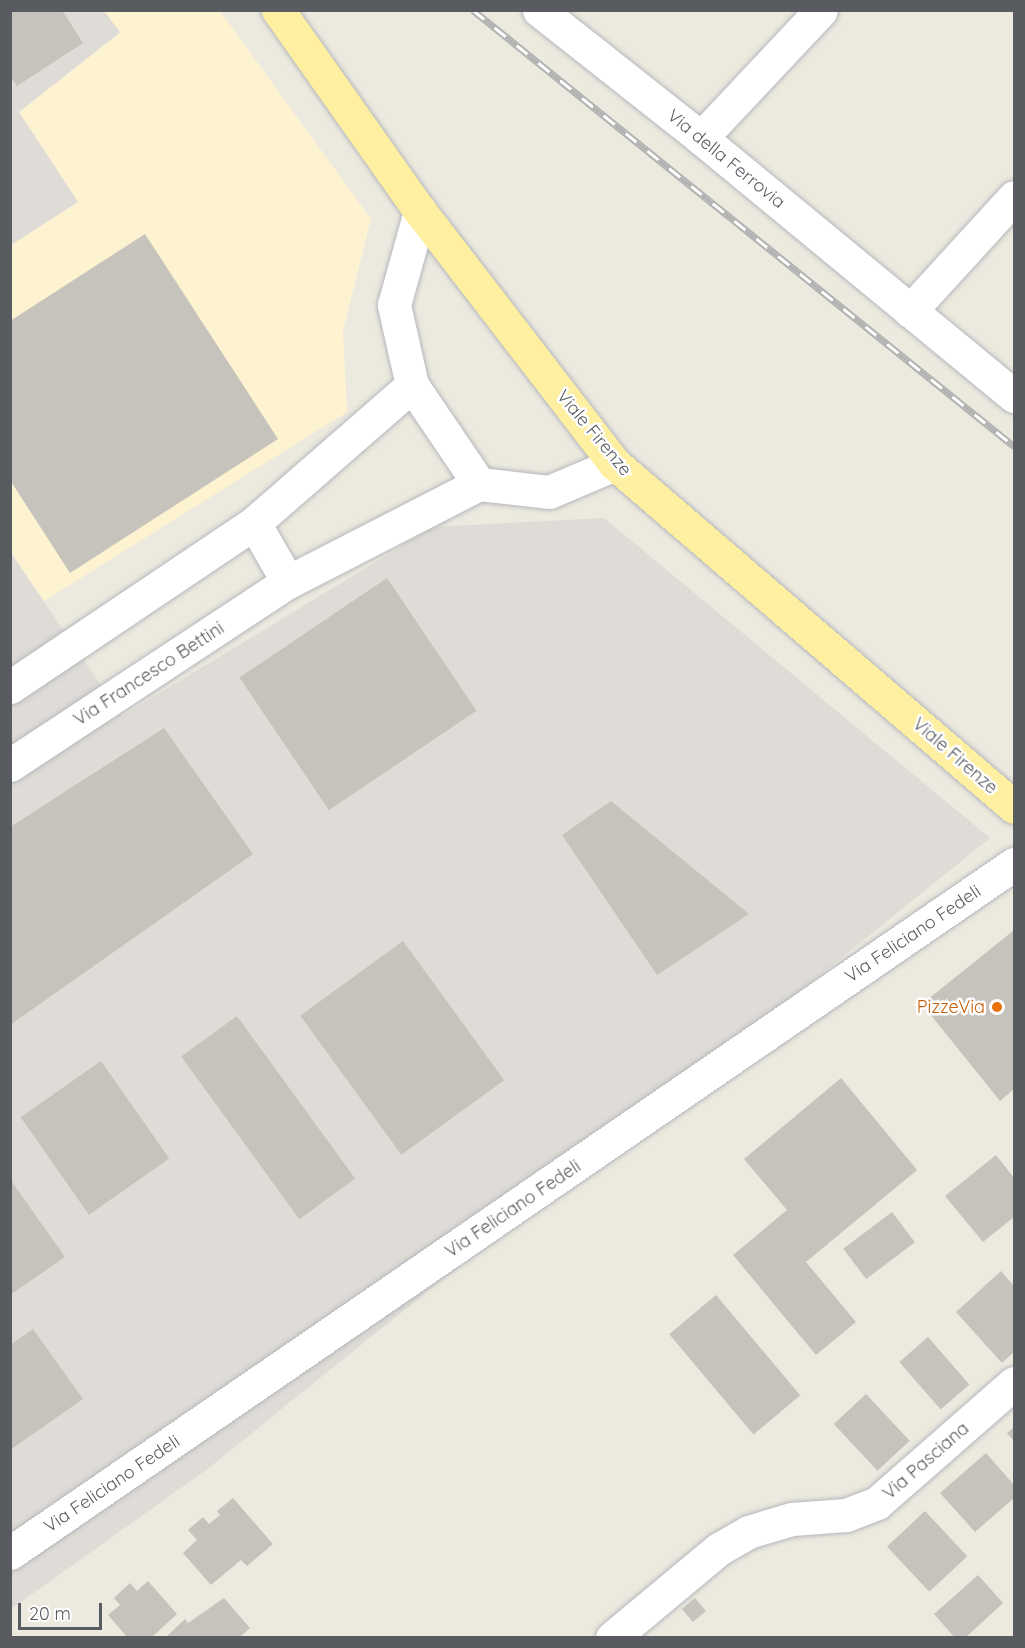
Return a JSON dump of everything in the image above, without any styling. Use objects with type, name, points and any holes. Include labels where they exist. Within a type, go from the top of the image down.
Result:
[{"type":"main road","name":"Viale Firenze","points":[[278,10],[420,211],[615,464],[1014,807]]},
{"type":"street","name":"Via della Ferrovia","points":[[539,10],[701,138],[1014,396]]},
{"type":"street","points":[[701,138],[821,10]]},
{"type":"street","points":[[910,311],[1014,197]]},
{"type":"street","points":[[420,211],[394,305],[412,386],[478,483],[549,492],[615,464]]},
{"type":"street","points":[[10,687],[254,523],[412,386]]},
{"type":"street","name":"Via Francesco Bettini","points":[[10,765],[288,582],[478,483]]},
{"type":"street","points":[[254,523],[288,582]]},
{"type":"street","name":"Via Feliciano Fedeli","points":[[10,1553],[1014,864]]},
{"type":"street","name":"Via Pasciana","points":[[612,1638],[719,1549],[741,1536],[792,1519],[846,1515],[878,1503],[1014,1383]]},
{"type":"shaded area","points":[[11,11],[104,11],[120,32],[19,112],[78,202],[11,245]]},
{"type":"shaded area","points":[[104,11],[220,11],[371,219],[343,331],[347,412],[44,601],[11,552],[11,245],[78,202],[19,112],[120,33]]},
{"type":"shaded area","points":[[604,518],[990,838],[206,1470],[11,1609],[10,552],[122,716],[433,527]]},
{"type":"building","points":[[10,10],[62,10],[83,43],[17,86],[10,75]]},
{"type":"building","points":[[145,234],[278,439],[70,573],[10,480],[10,321]]},
{"type":"building","points":[[387,578],[476,711],[329,810],[239,678]]},
{"type":"building","points":[[164,728],[253,854],[10,1025],[10,827]]},
{"type":"building","points":[[611,801],[749,914],[657,975],[562,835]]},
{"type":"building","points":[[1013,931],[1014,1089],[1000,1101],[922,1004]]},
{"type":"building","points":[[403,941],[504,1080],[401,1155],[300,1016]]},
{"type":"building","points":[[237,1016],[355,1179],[299,1219],[181,1057]]},
{"type":"building","points":[[101,1061],[169,1158],[89,1215],[21,1117]]},
{"type":"building","points":[[841,1078],[917,1170],[806,1262],[856,1322],[816,1355],[733,1255],[787,1210],[744,1159]]},
{"type":"building","points":[[996,1155],[1014,1178],[1014,1217],[983,1242],[945,1196]]},
{"type":"building","points":[[10,1179],[65,1257],[10,1295]]},
{"type":"building","points":[[892,1212],[915,1242],[866,1279],[843,1249]]},
{"type":"building","points":[[1001,1271],[1014,1286],[1014,1352],[1002,1363],[956,1312]]},
{"type":"building","points":[[716,1295],[800,1395],[753,1435],[669,1334]]},
{"type":"building","points":[[33,1329],[83,1399],[10,1450],[10,1345]]},
{"type":"building","points":[[928,1337],[969,1385],[941,1409],[899,1362]]},
{"type":"building","points":[[866,1394],[910,1441],[877,1471],[834,1424]]},
{"type":"building","points":[[1014,1427],[1014,1441],[1007,1433]]},
{"type":"building","points":[[986,1453],[1014,1485],[1014,1498],[975,1532],[940,1493]]},
{"type":"building","points":[[233,1498],[273,1544],[247,1566],[241,1560],[211,1585],[183,1553],[197,1540],[188,1530],[203,1517],[209,1524],[220,1515],[217,1511]]},
{"type":"building","points":[[925,1511],[967,1556],[929,1592],[887,1546]]},
{"type":"building","points":[[978,1575],[1003,1603],[965,1638],[955,1638],[934,1614]]},
{"type":"building","points":[[148,1581],[177,1614],[151,1638],[128,1638],[108,1615],[120,1605],[114,1598],[130,1583],[137,1591]]},
{"type":"building","points":[[224,1598],[250,1628],[239,1638],[165,1638],[185,1619],[188,1623]]},
{"type":"building","points":[[695,1598],[706,1611],[693,1622],[682,1609]]},
{"type":"railway","points":[[473,10],[1014,446]]},
{"type":"place","name":"PizzeVia","points":[[997,1007]]}]
